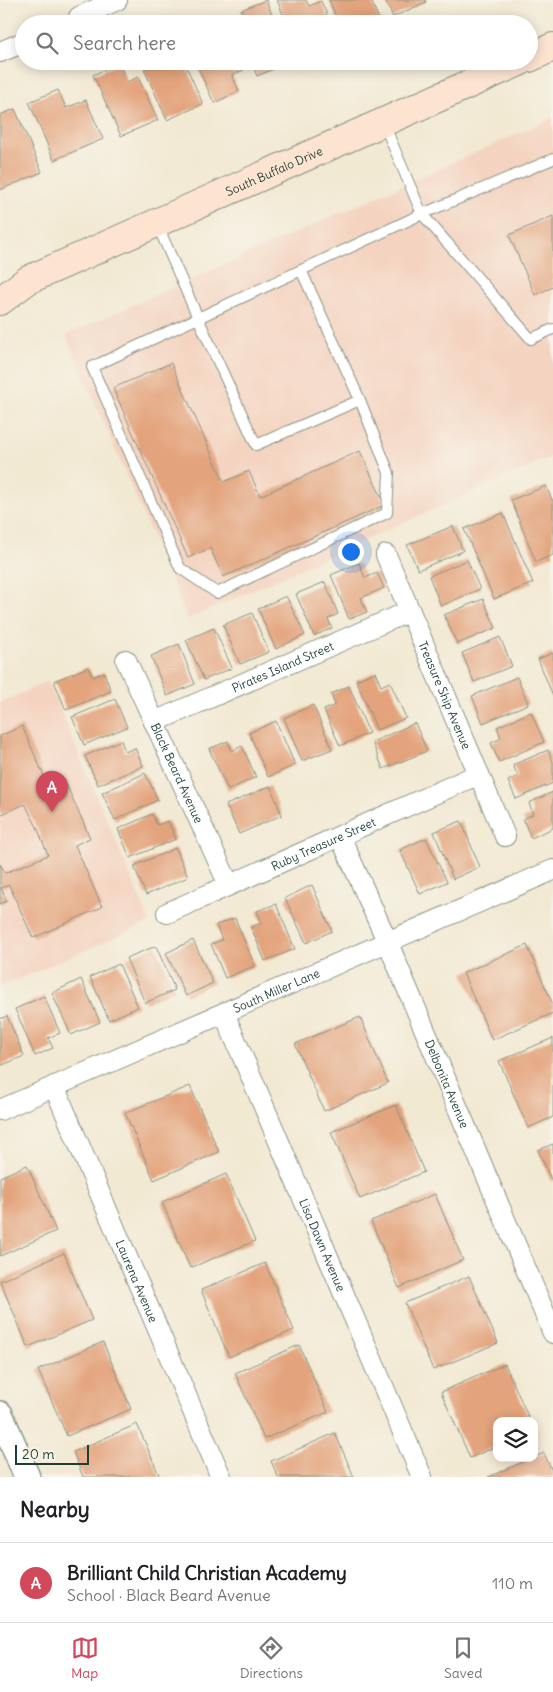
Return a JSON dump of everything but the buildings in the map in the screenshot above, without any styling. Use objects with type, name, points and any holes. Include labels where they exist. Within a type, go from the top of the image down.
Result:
[{"type":"main road","points":[[538,54],[553,47]]},
{"type":"main road","name":"South Buffalo Drive","points":[[0,301],[28,280],[501,70]]},
{"type":"main road","name":"South Buffalo Drive","points":[[0,285],[28,280]]},
{"type":"street","points":[[83,15],[117,0]]},
{"type":"street","points":[[0,52],[15,46]]},
{"type":"street","name":"Treasure Ship Avenue","points":[[386,555],[505,836]]},
{"type":"street","name":"Pirates Island Street","points":[[154,722],[410,611]]},
{"type":"street","name":"Black Beard Avenue","points":[[126,660],[229,885]]},
{"type":"street","name":"Ruby Treasure Street","points":[[167,913],[479,774]]},
{"type":"street","name":"Delbonita Avenue","points":[[340,836],[388,943],[553,1333]]},
{"type":"street","name":"South Miller Lane","points":[[0,1110],[553,870]]},
{"type":"street","name":"Lisa Dawn Avenue","points":[[224,1012],[422,1477]]},
{"type":"street","name":"Laurena Avenue","points":[[54,1086],[221,1477]]},
{"type":"street","points":[[0,1414],[27,1477]]},
{"type":"lane","points":[[383,123],[422,214],[531,339],[553,329]]},
{"type":"lane","points":[[301,270],[360,400],[389,473],[387,513],[217,592],[180,568],[92,367],[198,318],[301,270],[422,214],[553,159]]},
{"type":"lane","points":[[156,224],[256,445],[360,400]]},
{"type":"shaded area","points":[[553,118],[553,456],[188,619],[66,335]]},
{"type":"shaded area","points":[[48,681],[150,922],[0,987],[0,703]]},
{"type":"place","name":"Brilliant Child Christian Academy","points":[[52,812]]}]
